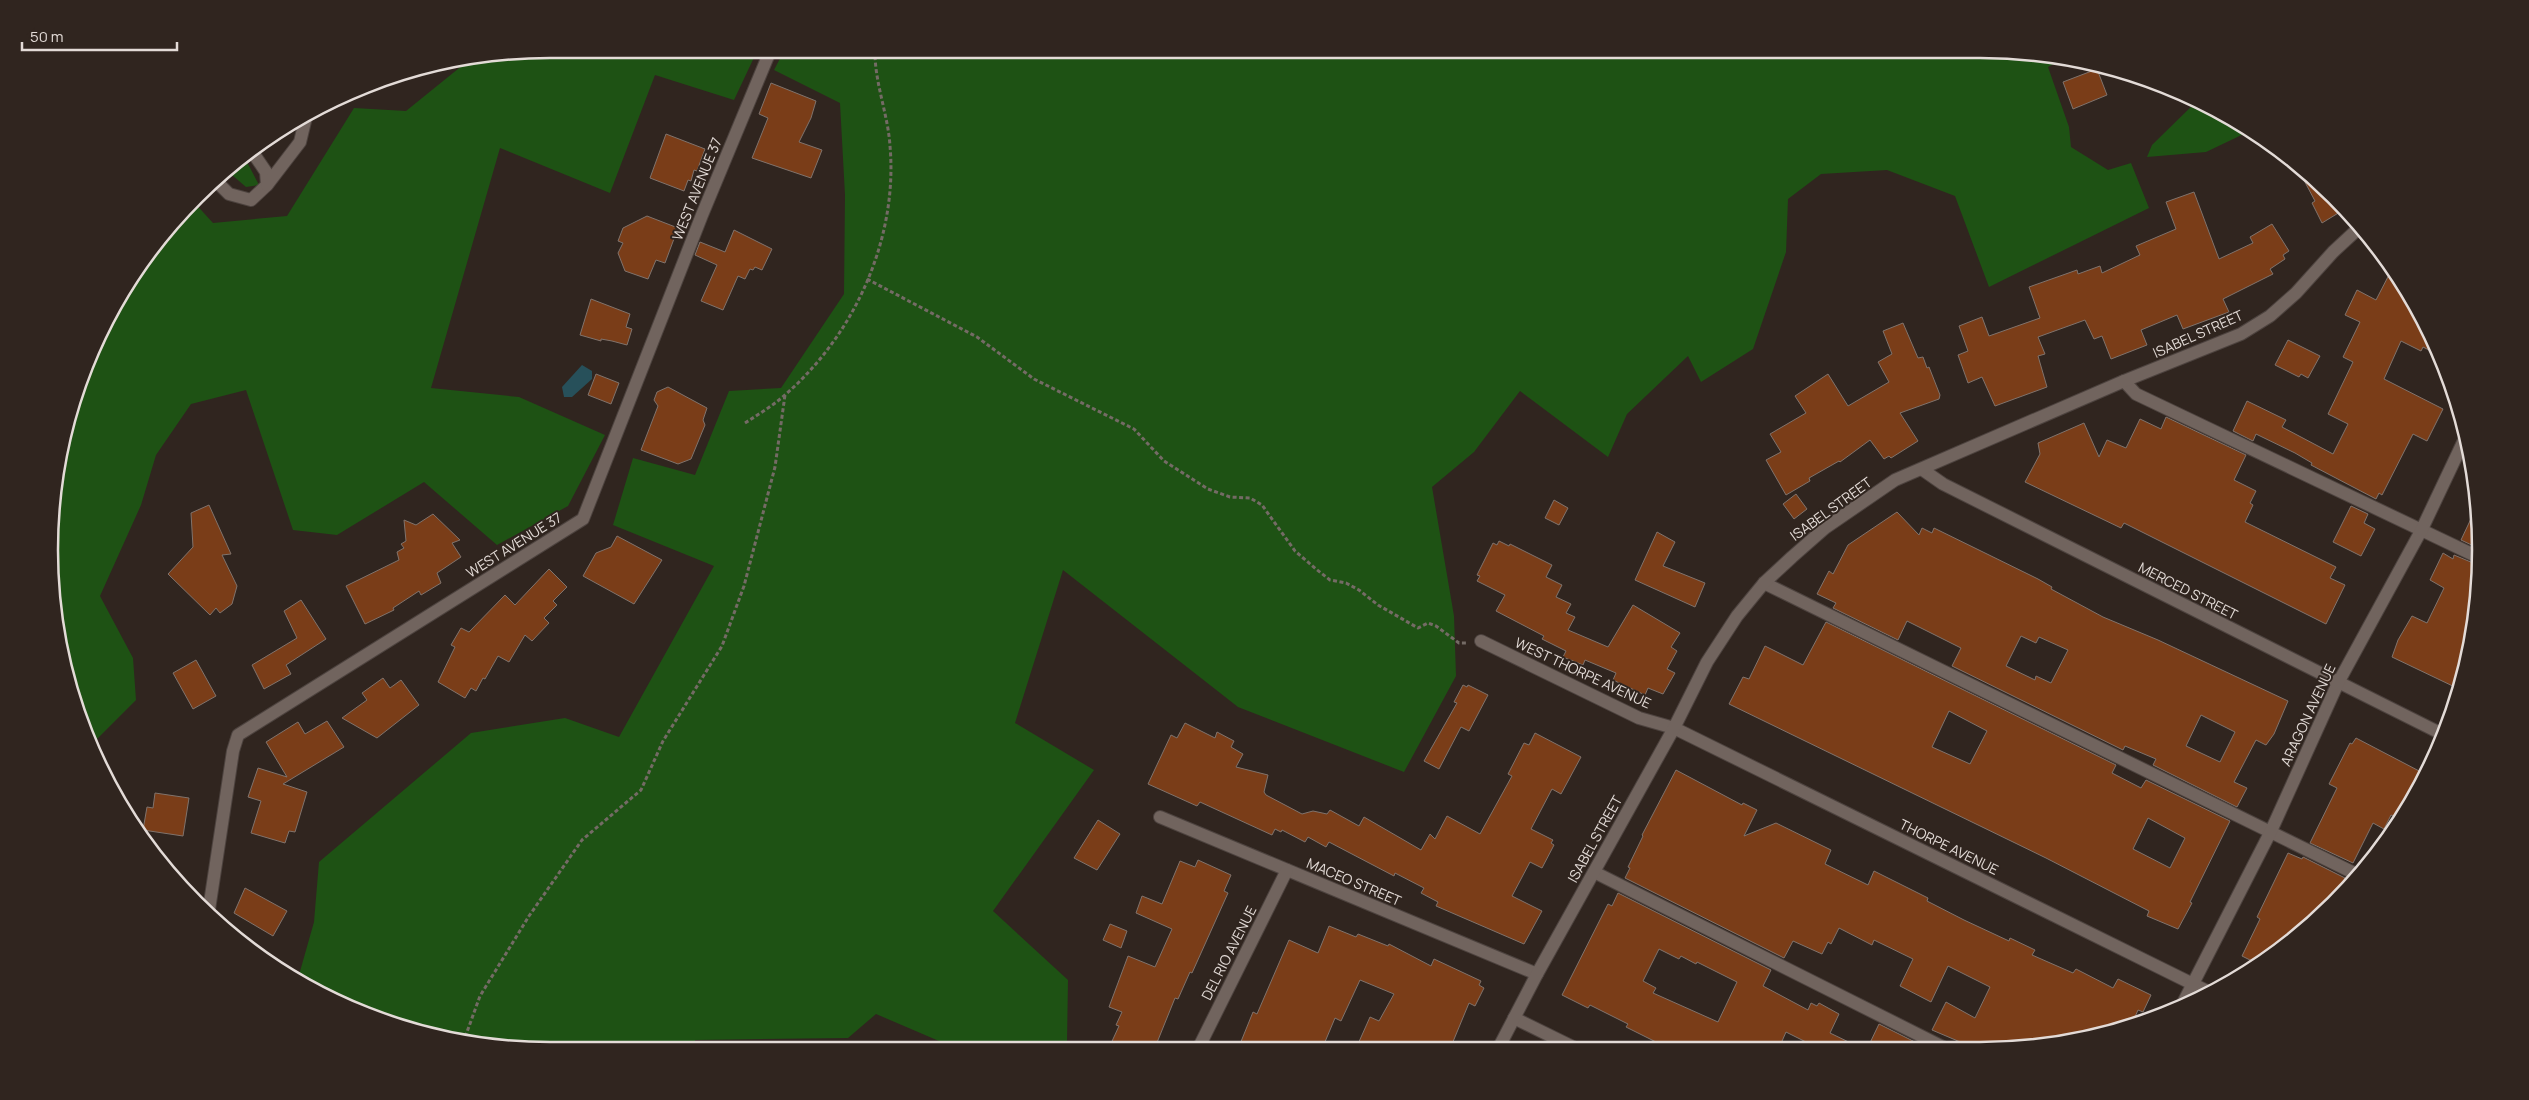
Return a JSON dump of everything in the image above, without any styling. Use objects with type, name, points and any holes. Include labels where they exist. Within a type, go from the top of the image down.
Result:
[{"type":"street","name":"WEST AVENUE 37","points":[[210,905],[233,751],[238,735],[583,519],[702,215],[768,58]]},
{"type":"street","points":[[220,185],[229,194],[251,200],[267,186],[300,142],[304,123]]},
{"type":"street","points":[[255,156],[266,172],[267,186]]},
{"type":"street","name":"ISABEL STREET","points":[[1501,1042],[1674,728],[1707,662],[1737,616],[1764,583],[1825,528],[1895,480],[1923,470],[2124,381],[2241,334],[2270,316],[2296,293],[2355,232]]},
{"type":"street","points":[[2124,381],[2136,394],[2472,554]]},
{"type":"street","name":"ARAGON AVENUE","points":[[2186,997],[2271,831],[2338,682],[2422,529],[2461,448]]},
{"type":"street","name":"MERCED STREET","points":[[1923,470],[1943,484],[2436,731]]},
{"type":"street","points":[[1764,583],[2352,872]]},
{"type":"street","name":"WEST THORPE AVENUE","points":[[1481,641],[1639,718],[1674,728]]},
{"type":"street","name":"THORPE AVENUE","points":[[1674,728],[2203,989]]},
{"type":"street","name":"MACEO STREET","points":[[1160,817],[1537,974]]},
{"type":"street","name":"DEL RIO AVENUE","points":[[1201,1042],[1287,870]]},
{"type":"street","points":[[1594,872],[1933,1042]]},
{"type":"street","points":[[1514,1018],[1563,1042]]},
{"type":"path","points":[[746,423],[785,395],[826,351],[847,323],[867,280],[884,231],[892,190],[890,146],[875,58]]},
{"type":"path","points":[[867,280],[977,337],[1034,379],[1134,429],[1164,460],[1202,486],[1230,497],[1250,498],[1262,505],[1295,551],[1330,580],[1346,583],[1359,590],[1378,605],[1418,628],[1428,623],[1436,626],[1459,643],[1481,641]]},
{"type":"path","points":[[466,1035],[480,996],[528,916],[582,840],[641,790],[663,740],[722,646],[744,586],[775,466],[785,395]]},
{"type":"green space","points":[[550,58],[754,58],[734,100],[655,75],[610,193],[500,148],[431,388],[519,397],[605,435],[568,506],[497,545],[424,482],[337,535],[293,530],[246,390],[191,404],[156,455],[141,505],[100,596],[133,658],[136,700],[96,740],[74,677],[67,646],[59,582],[58,550],[62,486],[74,423],[108,332],[123,304],[159,250],[198,206],[213,223],[287,216],[354,108],[406,111],[462,66],[486,62]]},
{"type":"green space","points":[[780,58],[1979,58],[2043,62],[2054,64],[2048,67],[2069,127],[2071,147],[2108,170],[2131,163],[2149,208],[1989,287],[1955,196],[1887,170],[1821,174],[1788,199],[1786,252],[1753,349],[1701,382],[1688,356],[1627,414],[1608,457],[1520,391],[1474,452],[1432,487],[1454,616],[1456,676],[1404,772],[1238,707],[1063,570],[1015,723],[1094,770],[993,911],[1068,980],[1067,1042],[941,1042],[876,1014],[848,1038],[695,1040],[695,1042],[518,1041],[454,1033],[423,1026],[362,1005],[332,992],[299,974],[314,922],[319,862],[471,733],[565,718],[619,737],[714,566],[613,525],[633,458],[695,475],[729,391],[781,388],[844,294],[845,195],[840,103],[774,70]]},
{"type":"green space","points":[[2192,106],[2243,134],[2206,152],[2147,157],[2152,145]]},
{"type":"green space","points":[[246,162],[259,185],[246,187],[231,175]]},
{"type":"water","points":[[582,365],[592,371],[592,379],[572,397],[564,397],[562,387]]},
{"type":"building","points":[[2092,71],[2098,72],[2107,95],[2073,109],[2063,82]]},
{"type":"building","points":[[771,83],[816,101],[811,118],[799,142],[822,150],[811,178],[752,158],[768,118],[759,114]]},
{"type":"building","points":[[666,134],[705,149],[697,171],[694,170],[691,181],[688,180],[684,191],[650,178]]},
{"type":"building","points":[[2304,180],[2338,213],[2322,223],[2312,203],[2315,201]]},
{"type":"building","points":[[2194,192],[2219,259],[2253,243],[2250,237],[2272,224],[2289,251],[2283,255],[2285,259],[2270,269],[2273,274],[2223,299],[2229,312],[2183,329],[2177,315],[2141,330],[2147,345],[2111,359],[2102,336],[2094,339],[2085,320],[2038,337],[2045,354],[2038,356],[2047,387],[1995,406],[1982,377],[1968,383],[1958,355],[1968,351],[1959,326],[1982,317],[1989,336],[2040,318],[2029,287],[2077,270],[2078,274],[2100,266],[2102,273],[2140,255],[2136,246],[2176,229],[2166,202]]},
{"type":"building","points":[[647,216],[678,228],[665,263],[656,260],[648,279],[625,271],[618,253],[623,243],[618,241],[623,228]]},
{"type":"building","points":[[734,230],[772,249],[762,270],[755,267],[753,270],[750,269],[745,279],[738,276],[723,310],[701,301],[717,265],[695,255],[700,242],[725,252]]},
{"type":"building","points":[[2388,276],[2406,304],[2429,350],[2423,347],[2421,351],[2401,341],[2384,379],[2443,409],[2427,441],[2413,434],[2382,495],[2379,493],[2376,499],[2311,465],[2312,463],[2295,453],[2256,434],[2253,441],[2233,431],[2247,401],[2286,420],[2282,427],[2333,454],[2348,424],[2328,414],[2353,362],[2343,357],[2360,322],[2345,315],[2357,290],[2376,300]]},
{"type":"building","points":[[591,299],[630,314],[626,327],[632,329],[627,345],[580,335]]},
{"type":"building","points":[[1903,323],[1918,358],[1923,357],[1927,368],[1929,367],[1940,395],[1939,399],[1900,413],[1918,441],[1891,458],[1889,456],[1884,459],[1870,440],[1840,462],[1809,478],[1810,481],[1786,495],[1766,460],[1781,452],[1770,434],[1806,413],[1795,396],[1828,374],[1848,406],[1889,382],[1878,362],[1892,354],[1883,331]]},
{"type":"building","points":[[2288,340],[2320,356],[2308,378],[2301,374],[2299,377],[2275,365]]},
{"type":"building","points":[[596,374],[619,383],[611,404],[588,395]]},
{"type":"building","points":[[668,387],[707,408],[703,420],[705,425],[691,459],[678,464],[641,450],[658,406],[654,400],[657,392]]},
{"type":"building","points":[[2166,417],[2246,455],[2234,480],[2256,491],[2250,503],[2253,505],[2245,522],[2336,567],[2330,578],[2345,585],[2326,624],[2124,523],[2121,528],[2025,482],[2040,454],[2038,443],[2084,423],[2099,457],[2107,440],[2126,448],[2140,419],[2161,429]]},
{"type":"building","points":[[1796,494],[1807,509],[1794,519],[1783,504]]},
{"type":"building","points":[[1554,500],[1568,508],[1559,525],[1545,518]]},
{"type":"building","points":[[209,505],[231,554],[222,555],[237,586],[232,604],[220,613],[216,608],[210,615],[168,574],[193,547],[191,513]]},
{"type":"building","points":[[2351,506],[2368,514],[2364,523],[2375,529],[2361,556],[2333,542]]},
{"type":"building","points":[[1897,512],[1919,535],[1922,528],[1932,533],[1934,528],[2038,579],[2052,587],[2051,589],[2103,617],[2158,640],[2288,701],[2274,734],[2266,745],[2256,740],[2234,782],[2247,788],[2237,807],[2153,765],[2156,759],[2125,746],[2123,750],[1952,666],[1961,648],[1907,621],[1898,640],[1833,608],[1836,603],[1817,594],[1829,571],[1833,574],[1848,545]],"holes":[[[2021,636],[2036,643],[2039,637],[2068,650],[2051,683],[2036,676],[2035,680],[2006,666]],[[2201,715],[2235,732],[2220,762],[2186,746]]]},
{"type":"building","points":[[433,514],[460,540],[452,543],[461,557],[437,573],[441,583],[421,595],[419,591],[393,608],[394,610],[365,624],[346,586],[399,560],[397,552],[404,548],[401,544],[406,541],[404,520],[416,525]]},
{"type":"building","points":[[2470,521],[2472,545],[2461,540]]},
{"type":"building","points":[[1657,532],[1675,542],[1663,566],[1705,583],[1695,607],[1635,580]]},
{"type":"building","points":[[617,536],[662,560],[634,604],[583,576],[596,553],[611,547]]},
{"type":"building","points":[[1499,541],[1509,546],[1510,544],[1552,565],[1546,577],[1562,585],[1556,597],[1571,604],[1566,613],[1575,617],[1568,630],[1608,647],[1633,605],[1680,633],[1671,647],[1677,651],[1667,669],[1675,673],[1663,694],[1648,688],[1645,695],[1613,680],[1616,673],[1585,660],[1583,665],[1563,657],[1566,651],[1542,639],[1544,636],[1496,611],[1505,595],[1477,581],[1480,576],[1477,575],[1493,543],[1497,545]]},
{"type":"building","points":[[2443,553],[2453,559],[2454,555],[2471,562],[2467,614],[2462,646],[2452,686],[2392,657],[2398,640],[2412,616],[2427,623],[2444,588],[2430,580]]},
{"type":"building","points":[[549,569],[567,587],[553,601],[557,605],[544,618],[549,623],[532,641],[525,635],[509,662],[498,656],[476,691],[471,688],[465,698],[438,682],[455,647],[451,645],[461,628],[469,632],[505,595],[515,605]]},
{"type":"building","points":[[301,600],[326,639],[286,665],[291,674],[264,689],[252,665],[297,638],[284,611]]},
{"type":"building","points":[[1826,622],[2116,765],[2112,773],[2141,788],[2146,780],[2230,821],[2178,929],[2147,916],[2149,911],[2046,858],[1729,704],[1743,677],[1749,679],[1765,646],[1803,665]],"holes":[[[1949,711],[1987,731],[1970,764],[1932,747]],[[2148,818],[2185,838],[2170,868],[2133,849]]]},
{"type":"building","points":[[196,660],[216,696],[193,709],[173,673]]},
{"type":"building","points":[[383,678],[390,688],[401,680],[419,705],[377,738],[342,718],[367,700],[362,693]]},
{"type":"building","points":[[1463,685],[1467,687],[1468,685],[1488,695],[1469,731],[1461,727],[1439,769],[1424,761],[1457,703],[1454,702]]},
{"type":"building","points":[[327,721],[344,747],[283,784],[307,792],[295,832],[289,831],[285,843],[251,833],[261,801],[248,797],[258,768],[287,777],[266,742],[298,722],[305,734]]},
{"type":"building","points":[[1185,723],[1215,738],[1217,732],[1234,741],[1231,747],[1243,754],[1236,767],[1268,775],[1264,792],[1266,795],[1302,814],[1313,811],[1327,814],[1330,810],[1359,826],[1364,817],[1421,850],[1430,834],[1435,839],[1447,816],[1480,834],[1512,776],[1508,774],[1524,743],[1529,745],[1535,733],[1581,757],[1561,794],[1552,789],[1531,829],[1553,840],[1551,843],[1554,845],[1542,868],[1530,862],[1512,896],[1542,911],[1524,944],[1436,906],[1438,902],[1421,893],[1424,888],[1395,873],[1394,876],[1329,842],[1326,847],[1308,837],[1305,842],[1282,830],[1281,832],[1275,829],[1272,835],[1200,802],[1197,806],[1148,784],[1171,735],[1177,738]]},
{"type":"building","points":[[2356,738],[2419,771],[2406,796],[2393,816],[2391,815],[2384,829],[2373,823],[2353,863],[2310,843],[2337,788],[2329,784],[2350,743],[2352,744]]},
{"type":"building","points":[[1676,770],[1742,805],[1743,803],[1757,810],[1744,836],[1776,823],[1831,850],[1825,864],[1868,885],[1874,871],[1928,898],[1927,901],[1964,920],[2009,941],[2010,938],[2035,950],[2032,955],[2073,973],[2076,969],[2113,988],[2118,979],[2151,995],[2143,1012],[2138,1010],[2135,1017],[2106,1026],[2043,1038],[1960,1042],[1932,1030],[1946,1002],[1975,1018],[1990,987],[1948,966],[1931,1002],[1900,986],[1913,959],[1874,940],[1872,945],[1839,928],[1831,944],[1828,942],[1822,954],[1793,941],[1784,958],[1625,878],[1642,835]]},
{"type":"building","points":[[155,793],[189,798],[183,836],[145,830],[143,828],[147,807],[153,808]]},
{"type":"building","points":[[1098,820],[1120,834],[1097,870],[1074,858]]},
{"type":"building","points":[[2288,853],[2302,859],[2303,857],[2345,878],[2304,920],[2279,941],[2251,960],[2242,956],[2260,919],[2257,917]]},
{"type":"building","points":[[1198,860],[1231,875],[1224,891],[1228,893],[1192,973],[1190,972],[1178,999],[1175,998],[1157,1042],[1112,1042],[1119,1026],[1116,1025],[1122,1012],[1109,1007],[1128,956],[1155,967],[1172,929],[1136,913],[1142,896],[1162,904],[1180,861],[1195,867]]},
{"type":"building","points":[[245,888],[287,911],[273,936],[234,913]]},
{"type":"building","points":[[1618,893],[1771,970],[1763,986],[1808,1010],[1811,1003],[1817,1006],[1819,1003],[1839,1014],[1830,1033],[1849,1042],[1806,1042],[1786,1032],[1782,1042],[1656,1042],[1626,1027],[1628,1024],[1590,1005],[1588,1008],[1562,995],[1608,904],[1612,906]],"holes":[[[1659,949],[1679,959],[1681,956],[1737,982],[1718,1022],[1653,993],[1656,988],[1643,981]]]},
{"type":"building","points":[[1110,924],[1127,931],[1121,948],[1103,940]]},
{"type":"building","points":[[1329,926],[1356,937],[1358,934],[1388,946],[1389,944],[1431,966],[1434,959],[1481,981],[1479,985],[1484,988],[1475,1006],[1469,1003],[1453,1042],[1359,1042],[1370,1017],[1379,1021],[1394,994],[1360,980],[1341,1021],[1335,1018],[1325,1042],[1241,1042],[1253,1012],[1257,1014],[1289,940],[1318,953]]},
{"type":"building","points":[[1879,1024],[1915,1042],[1870,1042]]}]
